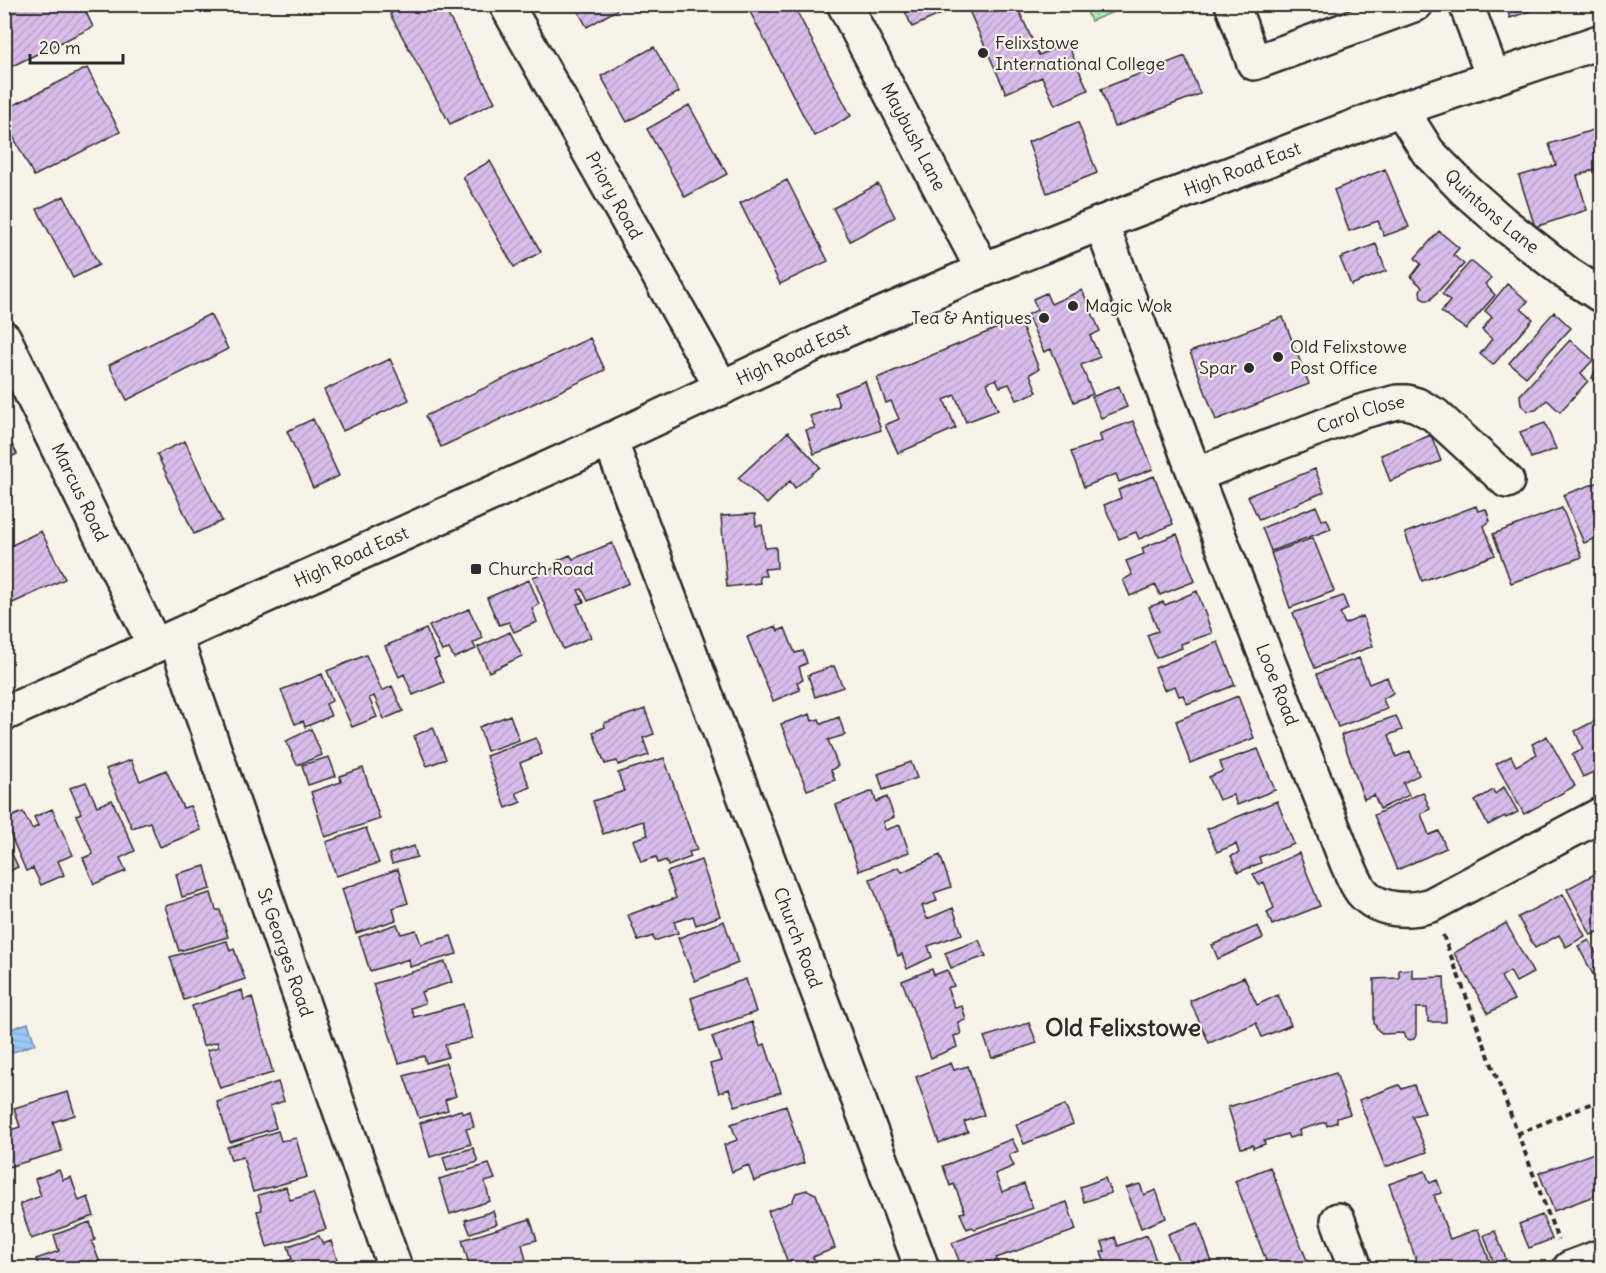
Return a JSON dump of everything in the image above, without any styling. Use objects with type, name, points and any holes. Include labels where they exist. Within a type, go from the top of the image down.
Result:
[{"type":"street","name":"Priory Road","points":[[506,4],[722,388]]},
{"type":"street","name":"Maybush Lane","points":[[844,4],[983,270]]},
{"type":"street","points":[[1232,4],[1254,63],[1416,4]]},
{"type":"street","points":[[1466,4],[1493,77]]},
{"type":"street","name":"High Road East","points":[[4,714],[610,441],[841,332],[983,270],[1401,108],[1602,41]]},
{"type":"street","name":"Quintons Lane","points":[[1401,108],[1428,152],[1464,189],[1559,267],[1602,296]]},
{"type":"street","name":"Looe Road","points":[[1101,223],[1195,475],[1347,863],[1357,884],[1368,898],[1396,909],[1417,909],[1431,904],[1602,814]]},
{"type":"street","name":"Marcus Road","points":[[4,338],[165,641]]},
{"type":"street","name":"Carol Close","points":[[1195,475],[1360,412],[1387,404],[1407,402],[1435,415],[1507,481]]},
{"type":"street","name":"Church Road","points":[[610,441],[922,1269]]},
{"type":"street","name":"St Georges Road","points":[[165,641],[395,1269]]},
{"type":"street","points":[[1338,1220],[1355,1269]]},
{"type":"street","points":[[1565,1258],[1602,1256]]},
{"type":"path","points":[[1431,904],[1565,1258]]},
{"type":"path","points":[[1517,1134],[1602,1099]]},
{"type":"green space","points":[[1084,5],[1130,5],[1091,21]]},
{"type":"water","points":[[28,1023],[35,1044],[5,1055],[5,1031]]},
{"type":"building","points":[[4,4],[82,4],[93,27],[4,70]]},
{"type":"building","points":[[407,4],[442,4],[495,102],[450,124],[390,14]]},
{"type":"building","points":[[574,4],[627,4],[587,27]]},
{"type":"building","points":[[746,4],[793,4],[851,116],[814,136]]},
{"type":"building","points":[[902,4],[964,4],[912,27]]},
{"type":"building","points":[[966,4],[1016,4],[1039,55],[1067,43],[1088,90],[1055,105],[1042,77],[1006,93]]},
{"type":"building","points":[[1505,4],[1550,4],[1510,18]]},
{"type":"building","points":[[654,47],[679,92],[627,122],[601,76]]},
{"type":"building","points":[[1185,56],[1200,94],[1114,127],[1101,89]]},
{"type":"building","points":[[87,68],[120,132],[34,176],[4,119],[4,110]]},
{"type":"building","points":[[689,105],[727,174],[685,197],[647,129]]},
{"type":"building","points":[[1078,122],[1097,173],[1047,193],[1028,142]]},
{"type":"building","points":[[1596,129],[1602,146],[1602,166],[1577,176],[1587,210],[1535,227],[1519,176],[1556,165],[1549,144]]},
{"type":"building","points":[[490,161],[541,252],[514,267],[463,177]]},
{"type":"building","points":[[1385,169],[1409,227],[1384,236],[1378,221],[1349,231],[1334,190]]},
{"type":"building","points":[[787,180],[828,261],[780,284],[740,203]]},
{"type":"building","points":[[878,184],[895,217],[850,241],[833,208]]},
{"type":"building","points":[[64,196],[99,265],[73,278],[37,209]]},
{"type":"building","points":[[1439,231],[1459,248],[1453,255],[1464,264],[1430,300],[1425,300],[1421,298],[1422,287],[1411,277],[1421,264],[1415,258]]},
{"type":"building","points":[[1376,244],[1386,271],[1351,285],[1340,258]]},
{"type":"building","points":[[1471,261],[1491,278],[1485,284],[1495,295],[1466,329],[1441,312],[1450,301],[1442,294]]},
{"type":"building","points":[[1507,284],[1528,301],[1521,309],[1533,319],[1493,365],[1480,354],[1492,339],[1482,330],[1492,317],[1485,311]]},
{"type":"building","points":[[1082,290],[1100,331],[1090,336],[1100,357],[1081,365],[1093,394],[1074,402],[1051,349],[1044,352],[1027,315],[1037,310],[1033,299],[1046,293],[1051,304]]},
{"type":"building","points":[[1554,312],[1571,328],[1526,377],[1509,363]]},
{"type":"building","points":[[210,314],[228,349],[127,400],[109,365]]},
{"type":"building","name":"Spar","points":[[1283,317],[1309,384],[1216,420],[1190,352]]},
{"type":"building","points":[[1019,319],[1039,369],[1030,374],[1037,392],[1017,400],[1009,384],[1000,387],[996,379],[987,383],[998,410],[966,422],[955,395],[944,400],[956,428],[898,453],[885,425],[899,419],[891,401],[886,403],[877,378]]},
{"type":"building","points":[[590,338],[605,370],[441,447],[425,416]]},
{"type":"building","points":[[1570,340],[1593,360],[1581,373],[1588,381],[1560,412],[1547,400],[1536,410],[1528,411],[1521,405],[1520,395]]},
{"type":"building","points":[[1602,355],[1602,398],[1595,396],[1601,381],[1592,378]]},
{"type":"building","points":[[390,359],[409,400],[343,431],[324,390]]},
{"type":"building","points":[[865,381],[881,430],[814,454],[806,430],[815,428],[810,416],[839,406],[835,393]]},
{"type":"building","points":[[1119,386],[1127,407],[1101,418],[1092,397]]},
{"type":"building","points":[[313,419],[339,476],[313,488],[287,431]]},
{"type":"building","points":[[1133,421],[1153,469],[1119,482],[1116,474],[1084,487],[1071,452],[1102,441],[1099,434]]},
{"type":"building","points":[[1545,423],[1556,449],[1531,458],[1520,432]]},
{"type":"building","points":[[4,430],[17,454],[4,461]]},
{"type":"building","points":[[788,432],[820,467],[795,488],[790,481],[767,504],[738,478]]},
{"type":"building","points":[[1431,435],[1441,461],[1390,481],[1381,455]]},
{"type":"building","points":[[185,441],[222,521],[194,534],[157,454]]},
{"type":"building","points":[[1315,469],[1324,492],[1259,520],[1248,496]]},
{"type":"building","points":[[1154,476],[1173,524],[1139,539],[1136,532],[1119,539],[1104,505],[1121,498],[1118,490]]},
{"type":"building","points":[[1602,481],[1602,535],[1584,543],[1563,495]]},
{"type":"building","points":[[1316,506],[1322,520],[1327,519],[1331,529],[1271,551],[1262,528]]},
{"type":"building","points":[[1476,506],[1478,511],[1486,509],[1490,521],[1484,526],[1495,555],[1422,581],[1405,533]]},
{"type":"building","points":[[1562,508],[1582,557],[1511,583],[1493,534]]},
{"type":"building","points":[[755,514],[756,526],[762,525],[765,548],[776,547],[777,568],[764,569],[766,576],[759,576],[760,583],[727,587],[721,516]]},
{"type":"building","points":[[41,531],[65,579],[4,607],[4,549]]},
{"type":"building","points":[[1177,534],[1195,581],[1160,595],[1156,585],[1130,596],[1123,580],[1132,575],[1126,561],[1144,554],[1142,548]]},
{"type":"building","points":[[1313,538],[1334,591],[1290,608],[1271,553]]},
{"type":"building","points":[[612,543],[629,583],[588,601],[582,589],[578,590],[584,602],[577,604],[591,637],[563,649],[533,577],[559,566],[557,561],[570,555],[573,559]]},
{"type":"building","points":[[529,580],[539,604],[532,608],[537,622],[514,632],[509,622],[499,625],[487,598]]},
{"type":"building","points":[[1197,591],[1212,633],[1181,644],[1182,648],[1156,658],[1147,635],[1158,631],[1149,607],[1163,602],[1165,605]]},
{"type":"building","points":[[1343,596],[1348,609],[1340,613],[1345,624],[1363,616],[1373,646],[1315,668],[1293,613]]},
{"type":"building","points":[[469,609],[483,638],[473,643],[476,649],[454,658],[449,649],[442,651],[429,626]]},
{"type":"building","points":[[776,626],[778,631],[785,628],[795,653],[803,651],[807,663],[799,667],[803,680],[797,682],[800,690],[773,701],[747,637]]},
{"type":"building","points":[[426,629],[439,658],[434,659],[444,682],[413,695],[404,674],[399,677],[385,646]]},
{"type":"building","points":[[510,632],[522,656],[489,672],[478,647]]},
{"type":"building","points":[[1218,642],[1235,685],[1187,704],[1183,695],[1179,696],[1175,686],[1164,690],[1155,668]]},
{"type":"building","points":[[366,655],[382,691],[392,686],[403,711],[384,719],[374,696],[369,698],[377,717],[352,727],[327,671]]},
{"type":"building","points":[[1359,658],[1369,684],[1387,677],[1393,693],[1383,699],[1387,709],[1338,727],[1317,674]]},
{"type":"building","points":[[834,666],[843,687],[815,697],[808,675]]},
{"type":"building","points":[[322,674],[332,701],[326,704],[331,716],[305,727],[303,721],[295,724],[281,690]]},
{"type":"building","points":[[1238,696],[1254,738],[1190,763],[1176,721]]},
{"type":"building","points":[[645,709],[654,734],[643,738],[649,755],[618,765],[617,761],[605,764],[593,732],[605,727],[604,723]]},
{"type":"building","points":[[810,714],[812,721],[819,719],[821,724],[839,717],[845,735],[828,740],[838,766],[831,770],[835,780],[807,790],[781,724]]},
{"type":"building","points":[[510,715],[519,740],[487,751],[479,727]]},
{"type":"building","points":[[1396,716],[1402,730],[1389,735],[1396,757],[1410,751],[1419,775],[1403,783],[1409,795],[1380,809],[1374,795],[1364,799],[1341,735]]},
{"type":"building","points":[[1602,717],[1602,773],[1599,774],[1597,770],[1583,777],[1572,755],[1583,749],[1575,731]]},
{"type":"building","points":[[433,727],[446,759],[427,766],[414,736]]},
{"type":"building","points":[[311,729],[322,755],[297,765],[286,741]]},
{"type":"building","points":[[1547,736],[1575,786],[1524,814],[1496,764],[1511,756],[1516,766],[1537,754],[1532,744]]},
{"type":"building","points":[[536,738],[542,754],[520,763],[530,787],[516,793],[521,802],[506,808],[486,756]]},
{"type":"building","points":[[1258,749],[1275,790],[1237,805],[1233,795],[1219,800],[1209,777],[1223,771],[1220,762]]},
{"type":"building","points":[[329,757],[336,776],[308,785],[302,765]]},
{"type":"building","points":[[664,758],[697,850],[689,852],[691,857],[668,866],[666,860],[658,863],[656,857],[641,862],[633,840],[648,835],[643,821],[603,834],[593,801],[624,791],[618,773]]},
{"type":"building","points":[[131,760],[140,781],[166,770],[183,808],[190,806],[201,830],[160,847],[150,822],[132,828],[106,769]]},
{"type":"building","points":[[911,762],[917,778],[883,790],[878,774]]},
{"type":"building","points":[[363,768],[380,819],[325,837],[311,792],[341,782],[340,776]]},
{"type":"building","points":[[86,782],[97,806],[112,800],[135,851],[120,858],[126,871],[94,884],[83,858],[93,854],[76,815],[81,813],[70,788]]},
{"type":"building","points":[[1504,787],[1518,812],[1488,825],[1475,801],[1493,790],[1495,794]]},
{"type":"building","points":[[873,791],[876,802],[887,797],[894,817],[883,822],[885,830],[900,825],[909,852],[859,871],[836,805]]},
{"type":"building","points":[[1423,792],[1430,809],[1421,814],[1429,835],[1439,831],[1446,848],[1397,870],[1374,815]]},
{"type":"building","points":[[1277,801],[1294,844],[1259,857],[1261,863],[1238,872],[1231,856],[1239,853],[1236,844],[1217,852],[1207,829]]},
{"type":"building","points":[[52,809],[73,855],[58,861],[64,875],[41,885],[33,868],[26,871],[4,820],[23,812],[32,829],[38,826],[34,817]]},
{"type":"building","points":[[366,828],[379,863],[336,876],[326,842]]},
{"type":"building","points":[[4,837],[18,867],[4,874]]},
{"type":"building","points":[[414,846],[417,857],[392,864],[389,854]]},
{"type":"building","points":[[1299,853],[1320,906],[1272,925],[1267,912],[1274,908],[1264,882],[1259,885],[1253,874]]},
{"type":"building","points":[[940,855],[951,887],[934,893],[937,901],[922,906],[927,919],[953,908],[962,934],[928,946],[932,957],[907,969],[902,954],[898,956],[870,879],[899,867],[902,872]]},
{"type":"building","points":[[701,860],[720,916],[696,925],[693,916],[674,922],[678,933],[654,941],[653,936],[638,941],[628,915],[676,898],[667,872]]},
{"type":"building","points":[[205,866],[211,889],[182,897],[176,874]]},
{"type":"building","points":[[398,869],[408,903],[393,908],[396,920],[356,933],[342,889]]},
{"type":"building","points":[[1602,870],[1602,930],[1591,935],[1567,889]]},
{"type":"building","points":[[211,893],[216,910],[220,910],[228,937],[179,951],[165,906]]},
{"type":"building","points":[[1563,894],[1585,936],[1566,947],[1559,935],[1535,948],[1518,917]]},
{"type":"building","points":[[724,921],[738,963],[695,981],[678,938]]},
{"type":"building","points":[[1506,923],[1533,973],[1516,982],[1510,971],[1501,977],[1514,1000],[1488,1013],[1454,953]]},
{"type":"building","points":[[397,924],[401,934],[416,930],[421,944],[451,936],[457,954],[410,967],[409,959],[370,971],[359,937]]},
{"type":"building","points":[[1258,926],[1263,938],[1218,959],[1212,945]]},
{"type":"building","points":[[979,940],[986,956],[951,968],[945,953]]},
{"type":"building","points":[[1589,940],[1602,965],[1602,979],[1597,982],[1578,946]]},
{"type":"building","points":[[227,941],[230,951],[234,949],[245,979],[184,1000],[170,957]]},
{"type":"building","points":[[445,962],[452,982],[421,992],[425,1003],[411,1008],[414,1017],[463,1004],[472,1038],[445,1045],[448,1057],[426,1063],[424,1056],[399,1063],[373,984]]},
{"type":"building","points":[[932,969],[934,975],[947,970],[954,986],[947,988],[955,1008],[962,1006],[966,1020],[958,1022],[961,1034],[954,1036],[957,1047],[931,1058],[902,981]]},
{"type":"building","points":[[1412,969],[1412,978],[1444,977],[1446,1022],[1428,1022],[1427,1008],[1416,1008],[1414,1039],[1405,1038],[1403,1033],[1383,1034],[1374,1023],[1374,979],[1399,978],[1399,970]]},
{"type":"building","points":[[1244,977],[1257,1005],[1278,995],[1291,1025],[1262,1037],[1256,1023],[1209,1043],[1190,1001]]},
{"type":"building","points":[[746,979],[756,1012],[701,1031],[691,998]]},
{"type":"building","points":[[242,990],[244,1000],[252,997],[273,1073],[220,1088],[207,1050],[219,1047],[217,1042],[203,1046],[192,1006]]},
{"type":"building","points":[[752,1022],[760,1046],[765,1044],[781,1092],[735,1106],[729,1089],[719,1093],[710,1064],[721,1061],[712,1037]]},
{"type":"building","points":[[1029,1023],[1037,1043],[992,1058],[984,1037]]},
{"type":"building","points":[[446,1063],[456,1096],[445,1100],[448,1110],[419,1118],[404,1076]]},
{"type":"building","points":[[951,1063],[954,1070],[968,1066],[984,1115],[964,1122],[968,1132],[939,1143],[916,1077]]},
{"type":"building","points":[[1336,1073],[1350,1114],[1337,1118],[1337,1122],[1327,1126],[1326,1122],[1299,1130],[1300,1135],[1289,1138],[1287,1134],[1264,1141],[1265,1144],[1253,1148],[1253,1145],[1241,1148],[1228,1107]]},
{"type":"building","points":[[278,1082],[284,1101],[270,1106],[276,1128],[230,1142],[217,1102]]},
{"type":"building","points":[[1399,1085],[1402,1089],[1414,1085],[1425,1113],[1412,1116],[1427,1152],[1385,1167],[1359,1100]]},
{"type":"building","points":[[68,1092],[75,1115],[53,1122],[62,1151],[8,1167],[4,1156],[4,1132],[20,1127],[14,1108]]},
{"type":"building","points":[[786,1105],[804,1163],[754,1181],[748,1165],[732,1172],[724,1145],[737,1140],[731,1124]]},
{"type":"building","points":[[1065,1105],[1073,1124],[1024,1144],[1016,1125]]},
{"type":"building","points":[[461,1110],[463,1114],[470,1111],[474,1127],[466,1129],[471,1144],[430,1157],[420,1123]]},
{"type":"building","points":[[278,1131],[281,1141],[296,1138],[307,1177],[253,1192],[243,1157],[231,1160],[227,1147]]},
{"type":"building","points":[[1012,1139],[1018,1151],[1009,1155],[1014,1166],[995,1174],[1002,1192],[1024,1184],[1033,1208],[975,1229],[972,1227],[967,1229],[960,1213],[965,1212],[954,1184],[950,1186],[943,1166]]},
{"type":"building","points":[[473,1148],[478,1162],[447,1171],[443,1157]]},
{"type":"building","points":[[1602,1150],[1602,1193],[1554,1211],[1539,1173]]},
{"type":"building","points":[[489,1164],[495,1179],[485,1182],[490,1201],[450,1214],[439,1179]]},
{"type":"building","points":[[1270,1167],[1310,1268],[1269,1268],[1235,1181]]},
{"type":"building","points":[[59,1170],[63,1180],[71,1177],[79,1201],[88,1197],[94,1216],[31,1239],[20,1204],[41,1196],[35,1179]]},
{"type":"building","points":[[1425,1171],[1430,1183],[1437,1180],[1442,1193],[1434,1195],[1450,1239],[1478,1229],[1491,1265],[1481,1268],[1419,1268],[1389,1184]]},
{"type":"building","points":[[1105,1178],[1111,1193],[1084,1202],[1080,1187]]},
{"type":"building","points":[[1140,1184],[1144,1195],[1156,1190],[1166,1218],[1141,1228],[1126,1188]]},
{"type":"building","points":[[286,1187],[290,1200],[313,1193],[326,1229],[267,1247],[257,1211],[262,1210],[258,1195]]},
{"type":"building","points":[[807,1190],[816,1194],[835,1248],[813,1257],[817,1268],[790,1268],[768,1211],[792,1202],[796,1193]]},
{"type":"building","points":[[1067,1202],[1076,1230],[996,1258],[998,1262],[979,1268],[962,1268],[952,1243]]},
{"type":"building","points":[[493,1211],[497,1224],[470,1233],[465,1220]]},
{"type":"building","points":[[1542,1215],[1552,1239],[1529,1248],[1519,1224]]},
{"type":"building","points":[[530,1219],[537,1240],[522,1244],[528,1268],[470,1268],[462,1240]]},
{"type":"building","points":[[90,1222],[95,1240],[92,1242],[102,1268],[39,1268],[36,1259],[59,1251],[54,1235]]},
{"type":"building","points":[[1198,1223],[1214,1268],[1181,1268],[1168,1234]]},
{"type":"building","points":[[1495,1231],[1506,1259],[1494,1264],[1484,1235]]},
{"type":"building","points":[[1147,1235],[1158,1266],[1107,1268],[1101,1252],[1105,1251],[1102,1242],[1115,1237],[1118,1246]]},
{"type":"building","points":[[319,1236],[323,1244],[331,1241],[340,1268],[262,1268],[292,1259],[288,1246]]},
{"type":"place","name":"Felixstowe International College","points":[[983,53]]},
{"type":"place","name":"Magic Wok","points":[[1073,306]]},
{"type":"place","name":"Tea & Antiques","points":[[1044,318]]},
{"type":"place","name":"Old Felixstowe Post Office","points":[[1278,357]]},
{"type":"place","name":"Spar","points":[[1249,368]]},
{"type":"place","name":"Church Road","points":[[476,569]]},
{"type":"district","name":"Old Felixstowe","points":[[1123,1028]]}]
